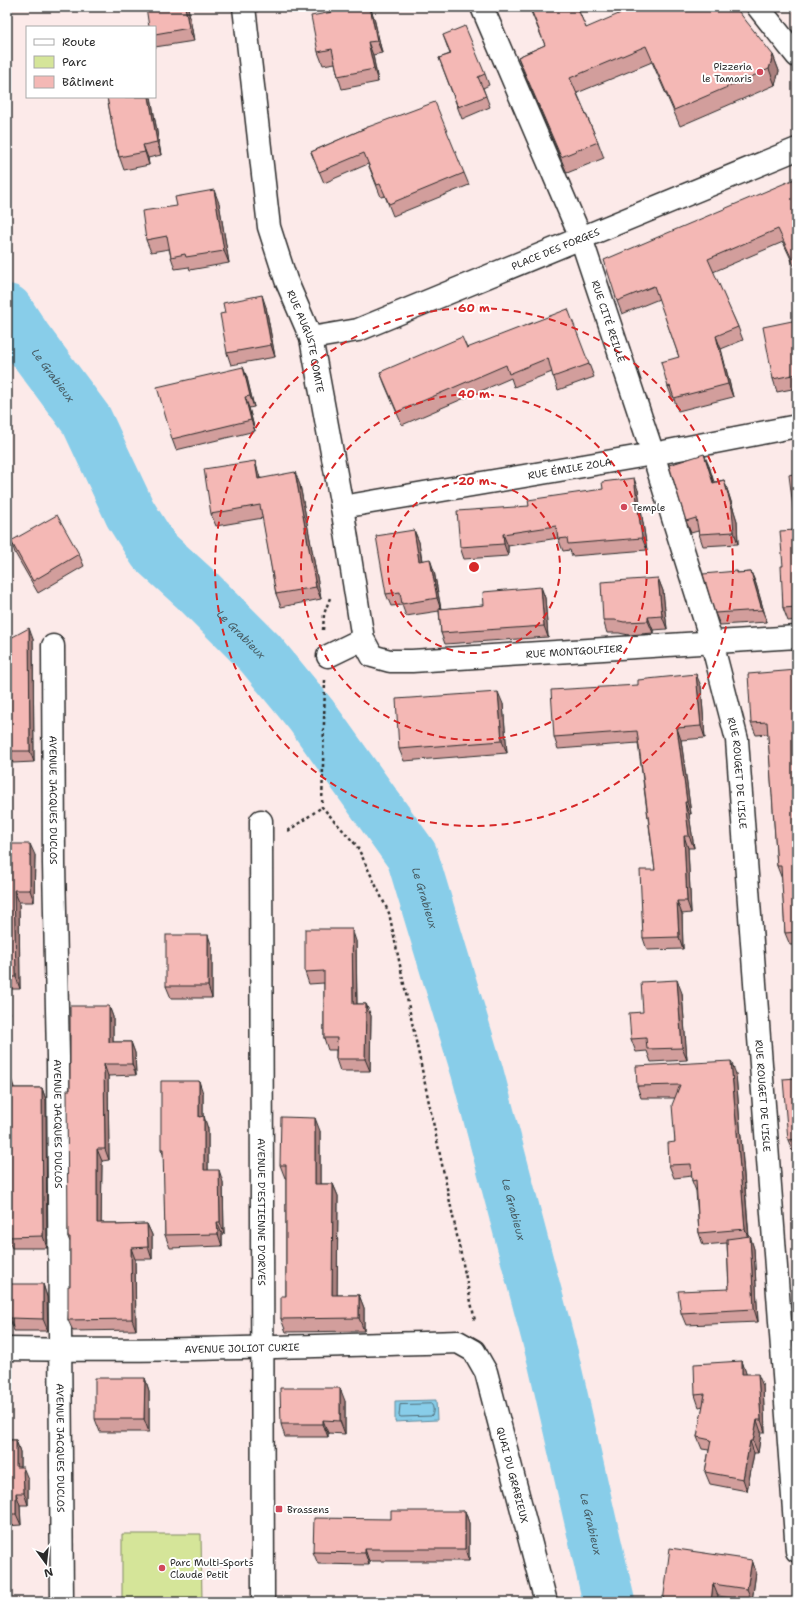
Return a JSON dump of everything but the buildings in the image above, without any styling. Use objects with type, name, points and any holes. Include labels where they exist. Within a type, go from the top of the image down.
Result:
[{"type":"street","name":"RUE AUGUSTE COMTE","points":[[244,7],[269,227],[286,280],[311,338],[342,507],[363,639]]},
{"type":"street","name":"RUE CITÉ REILLE","points":[[482,7],[581,238],[653,454],[712,643]]},
{"type":"street","points":[[758,7],[797,56]]},
{"type":"street","name":"PLACE DES FORGES","points":[[311,338],[358,330],[797,149]]},
{"type":"street","name":"RUE ÉMILE ZOLA","points":[[342,507],[653,454],[797,426]]},
{"type":"street","name":"RUE MONTGOLFIER","points":[[363,639],[372,656],[390,661],[412,661],[797,637]]},
{"type":"street","points":[[326,656],[363,639]]},
{"type":"street","name":"RUE ROUGET DE L'ISLE","points":[[712,643],[737,740],[797,1551]]},
{"type":"street","name":"AVENUE JACQUES DUCLOS","points":[[53,646],[62,1602]]},
{"type":"street","name":"AVENUE D'ESTIENNE D'ORVES","points":[[261,821],[261,1348],[263,1602]]},
{"type":"street","name":"AVENUE JOLIOT CURIE","points":[[7,1349],[60,1350],[261,1348],[458,1342],[474,1351]]},
{"type":"street","name":"QUAI DU GRABIEUX","points":[[474,1351],[486,1372],[546,1602]]},
{"type":"path","points":[[352,567],[328,600],[324,614],[326,656],[322,807],[357,846],[390,913],[476,1326]]},
{"type":"path","points":[[260,851],[322,807]]},
{"type":"green space","name":"Parc Multi-Sports Claude Petit","points":[[122,1534],[201,1534],[202,1602],[122,1602]]},
{"type":"water","points":[[436,1400],[437,1420],[395,1422],[395,1401]]},
{"type":"waterway","name":"Le Grabieux","points":[[7,310],[26,339],[87,421],[130,513],[154,551],[199,592],[260,653],[311,715],[412,856],[477,1071],[553,1358],[609,1602]]},
{"type":"place","name":"Pizzeria le Tamaris","points":[[760,72]]},
{"type":"place","name":"Temple","points":[[624,507]]},
{"type":"place","name":"Brassens","points":[[279,1509]]},
{"type":"place","name":"Parc Multi-Sports Claude Petit","points":[[162,1568]]}]
